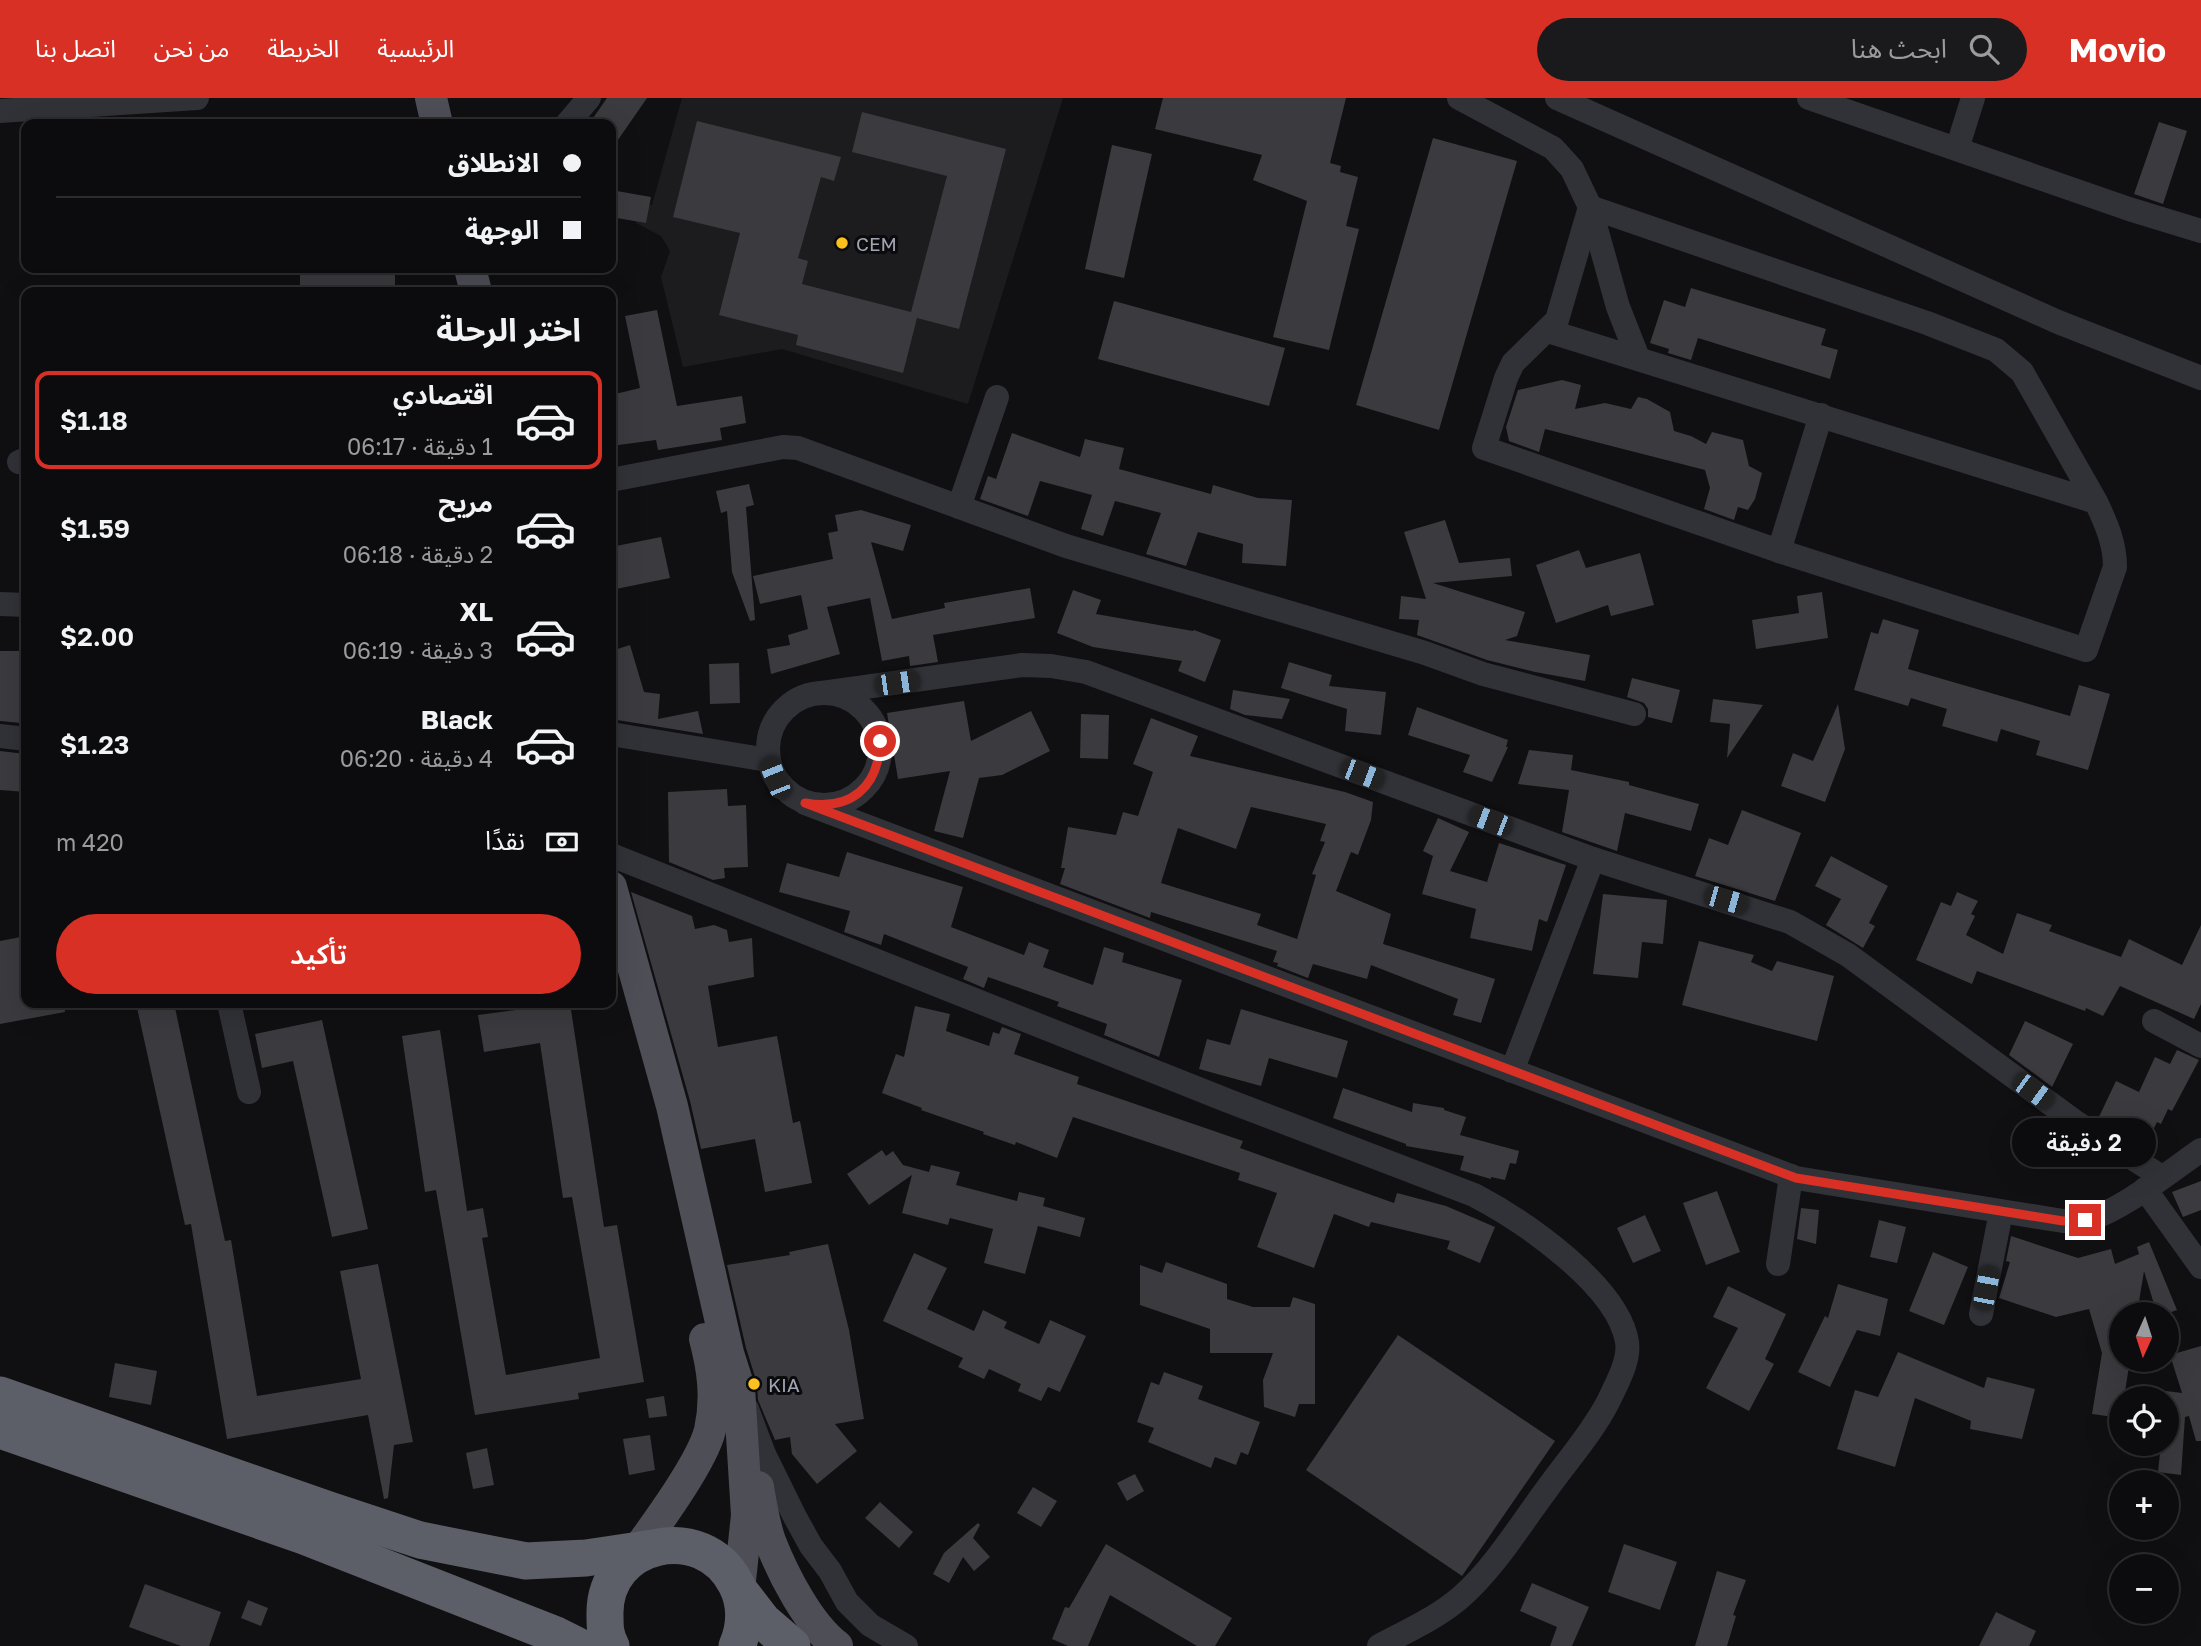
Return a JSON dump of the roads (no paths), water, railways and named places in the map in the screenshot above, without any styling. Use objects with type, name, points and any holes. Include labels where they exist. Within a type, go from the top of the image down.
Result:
[{"type":"highway","points":[[0,1395],[420,1540],[526,1561],[586,1558],[677,1545],[701,1550],[712,1556],[730,1573],[762,1621],[792,1646]]},
{"type":"highway","points":[[0,1430],[304,1536],[578,1646]]},
{"type":"highway","points":[[611,1646],[605,1635],[605,1600],[614,1577],[640,1552]]},
{"type":"highway","points":[[737,1646],[744,1619],[739,1590]]},
{"type":"main road","points":[[430,98],[436,119]]},
{"type":"main road","points":[[616,914],[651,1107],[713,1374],[709,1432],[693,1466],[640,1552]]},
{"type":"main road","points":[[624,958],[672,1106],[728,1353],[739,1388],[770,1541],[806,1610],[826,1638],[837,1646]]},
{"type":"main road","points":[[739,1388],[747,1515],[739,1590]]},
{"type":"street","points":[[0,111],[197,98]]},
{"type":"street","points":[[571,119],[589,98]]},
{"type":"street","points":[[1459,98],[1553,148],[1572,169],[1590,206],[1618,307],[1638,358]]},
{"type":"street","points":[[1557,98],[2058,322],[2201,377]]},
{"type":"street","points":[[1809,98],[2129,209],[2201,231]]},
{"type":"street","points":[[1957,149],[1973,98]]},
{"type":"street","points":[[1590,206],[1927,323],[1997,350],[2022,372],[2096,502],[2109,530],[2115,554],[2115,567],[2086,650],[1779,551],[1483,448],[1513,363],[1557,320],[1590,206]]},
{"type":"street","points":[[1548,331],[2096,502]]},
{"type":"street","points":[[958,507],[997,397]]},
{"type":"street","points":[[1779,551],[1821,415]]},
{"type":"street","points":[[616,479],[783,447],[798,448],[1066,546],[1425,653],[1483,674],[1634,714]]},
{"type":"street","points":[[0,604],[21,605]]},
{"type":"street","points":[[2201,1150],[2154,1183],[2102,1214],[2085,1220],[2063,1221],[2001,1212],[1831,1185],[1791,1176],[805,803],[788,793],[775,778],[768,760],[768,740],[774,723],[786,708],[802,697],[1022,665],[1051,666],[1086,672],[1593,859],[1790,922],[1848,955],[2154,1183],[2201,1267]]},
{"type":"street","points":[[805,803],[823,806],[842,803],[860,793],[873,778],[880,760],[880,741],[874,722],[861,707],[844,697],[822,693]]},
{"type":"street","points":[[616,735],[768,760]]},
{"type":"street","points":[[0,736],[21,738]]},
{"type":"street","points":[[616,857],[1213,1095],[1474,1195],[1506,1211],[1542,1236],[1598,1290],[1621,1322],[1627,1344],[1623,1367],[1607,1405],[1492,1564],[1461,1597],[1429,1620],[1379,1646]]},
{"type":"street","points":[[1512,1071],[1593,859]]},
{"type":"street","points":[[230,1008],[249,1092]]},
{"type":"street","points":[[2154,1021],[2201,1045]]},
{"type":"street","points":[[1778,1264],[1791,1176]]},
{"type":"street","points":[[1981,1314],[2001,1212]]},
{"type":"street","points":[[739,1388],[764,1454],[811,1546],[848,1602],[870,1625],[906,1646]]},
{"type":"place","name":"CEM","points":[[842,243]]},
{"type":"place","name":"KIA","points":[[754,1384]]}]
